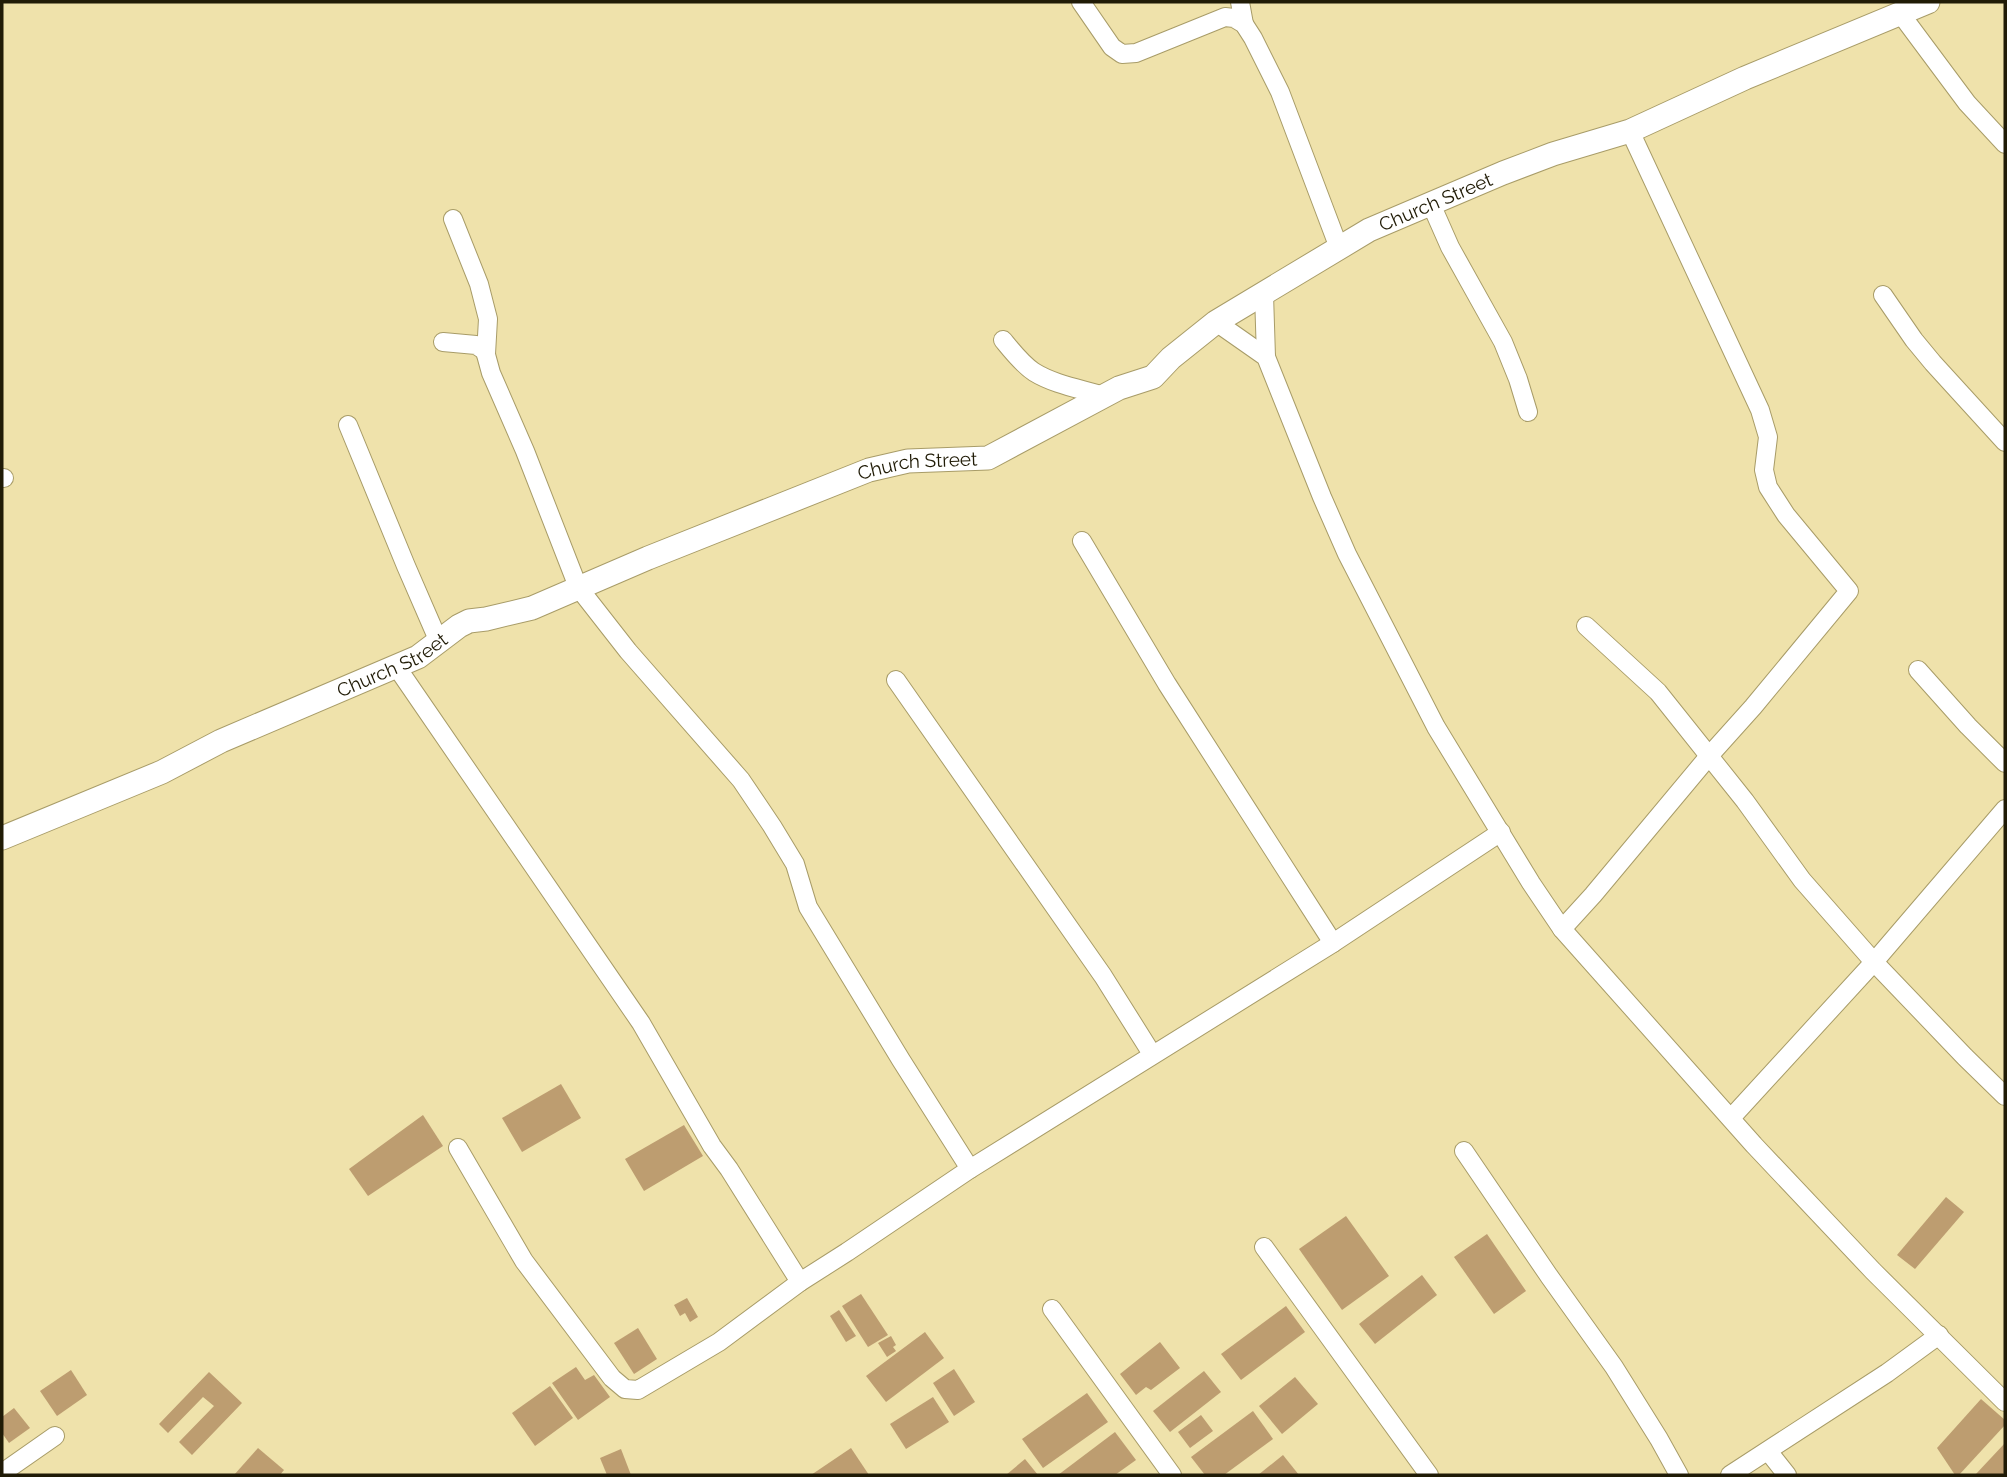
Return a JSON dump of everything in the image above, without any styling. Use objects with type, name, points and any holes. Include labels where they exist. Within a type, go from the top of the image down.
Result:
[{"type":"street","points":[[1081,2],[1111,47],[1122,54],[1136,53],[1225,17],[1234,18],[1244,24]]},
{"type":"street","points":[[1240,2],[1244,24],[1280,92],[1339,248]]},
{"type":"street","name":"Church Street","points":[[2,838],[162,772],[221,741],[418,657],[469,621],[532,608],[869,470],[908,461],[988,458],[1119,388],[1153,377],[1171,358],[1216,322],[1369,230],[1553,154],[1630,131],[1745,78],[1928,2]]},
{"type":"street","points":[[1900,13],[1968,103],[2005,144]]},
{"type":"street","points":[[1562,929],[1849,591],[1786,515],[1768,487],[1764,470],[1768,437],[1760,410],[1630,131]]},
{"type":"street","points":[[1431,204],[1450,247],[1503,342],[1528,412]]},
{"type":"street","points":[[453,219],[479,284],[488,319],[486,354]]},
{"type":"street","points":[[1264,294],[1266,357],[1347,554],[1436,727],[1531,883],[1577,948],[1731,1118],[1873,1271],[2005,1402]]},
{"type":"street","points":[[1883,295],[1933,363],[2005,442]]},
{"type":"street","points":[[1216,322],[1266,357]]},
{"type":"street","points":[[1003,340],[1034,372],[1104,396]]},
{"type":"street","points":[[443,342],[476,345],[483,349],[578,587],[628,651],[741,780],[795,864],[808,907],[970,1169]]},
{"type":"street","points":[[348,425],[439,642]]},
{"type":"street","points":[[1082,541],[1167,684],[1333,943]]},
{"type":"street","points":[[1586,626],[1658,692],[1745,801],[1802,880],[1874,962],[2005,1096]]},
{"type":"street","points":[[396,666],[641,1023],[712,1146],[800,1282]]},
{"type":"street","points":[[1919,670],[2005,764]]},
{"type":"street","points":[[896,680],[1103,976],[1152,1054]]},
{"type":"street","points":[[1731,1118],[1874,962],[2005,809]]},
{"type":"street","points":[[458,1148],[524,1261],[612,1378],[625,1389],[638,1390],[719,1342],[800,1282],[970,1169],[1333,943],[1501,832]]},
{"type":"street","points":[[1464,1151],[1614,1367],[1679,1475]]},
{"type":"street","points":[[1264,1247],[1429,1475]]},
{"type":"street","points":[[1052,1309],[1172,1475]]},
{"type":"street","points":[[1730,1475],[1887,1373],[1939,1335]]},
{"type":"street","points":[[2,1473],[55,1436]]},
{"type":"street","points":[[1768,1451],[1787,1475]]},
{"type":"building","points":[[561,1084],[581,1118],[522,1152],[502,1118]]},
{"type":"building","points":[[423,1115],[443,1146],[368,1196],[349,1169]]},
{"type":"building","points":[[684,1125],[703,1156],[644,1191],[625,1159]]},
{"type":"building","points":[[1946,1197],[1964,1212],[1915,1269],[1897,1255]]},
{"type":"building","points":[[1346,1216],[1389,1276],[1342,1310],[1299,1249]]},
{"type":"building","points":[[1487,1234],[1526,1291],[1494,1314],[1454,1257]]},
{"type":"building","points":[[1422,1275],[1437,1295],[1375,1344],[1359,1324]]},
{"type":"building","points":[[861,1294],[888,1335],[868,1347],[842,1306]]},
{"type":"building","points":[[687,1298],[698,1317],[690,1322],[685,1313],[680,1316],[674,1305]]},
{"type":"building","points":[[1286,1306],[1305,1332],[1241,1380],[1221,1354]]},
{"type":"building","points":[[839,1310],[856,1336],[846,1342],[830,1316]]},
{"type":"building","points":[[638,1328],[657,1359],[634,1374],[614,1343]]},
{"type":"building","points":[[925,1332],[944,1358],[886,1402],[866,1376]]},
{"type":"building","points":[[891,1336],[896,1351],[887,1357],[878,1343]]},
{"type":"building","points":[[1160,1342],[1180,1368],[1151,1390],[1146,1387],[1136,1395],[1120,1374]]},
{"type":"building","points":[[576,1367],[585,1380],[594,1375],[610,1397],[578,1420],[552,1383]]},
{"type":"building","points":[[954,1369],[975,1402],[954,1416],[933,1383]]},
{"type":"building","points":[[71,1370],[87,1395],[57,1416],[40,1391]]},
{"type":"building","points":[[1204,1371],[1221,1392],[1170,1432],[1153,1411]]},
{"type":"building","points":[[209,1372],[242,1403],[192,1455],[179,1442],[214,1406],[203,1397],[168,1433],[159,1424]]},
{"type":"building","points":[[1295,1377],[1318,1404],[1282,1434],[1259,1406]]},
{"type":"building","points":[[550,1386],[573,1418],[535,1446],[512,1413]]},
{"type":"building","points":[[1087,1393],[1108,1422],[1043,1468],[1022,1439]]},
{"type":"building","points":[[933,1397],[949,1422],[906,1449],[890,1424]]},
{"type":"building","points":[[1981,1399],[2005,1420],[2005,1425],[1959,1475],[1955,1475],[1937,1448]]},
{"type":"building","points":[[14,1408],[30,1428],[9,1443],[2,1433],[2,1417]]},
{"type":"building","points":[[1253,1411],[1273,1439],[1224,1475],[1205,1475],[1191,1457]]},
{"type":"building","points":[[1201,1415],[1213,1431],[1190,1448],[1178,1432]]},
{"type":"building","points":[[1115,1432],[1136,1460],[1115,1475],[1058,1475]]},
{"type":"building","points":[[2005,1443],[2005,1472],[2002,1475],[1975,1475]]},
{"type":"building","points":[[258,1448],[284,1470],[280,1475],[234,1475]]},
{"type":"building","points":[[851,1448],[869,1475],[811,1475]]},
{"type":"building","points":[[621,1449],[631,1475],[607,1475],[600,1458]]},
{"type":"building","points":[[1283,1455],[1299,1475],[1258,1475]]},
{"type":"building","points":[[1025,1459],[1038,1475],[1006,1475]]}]
